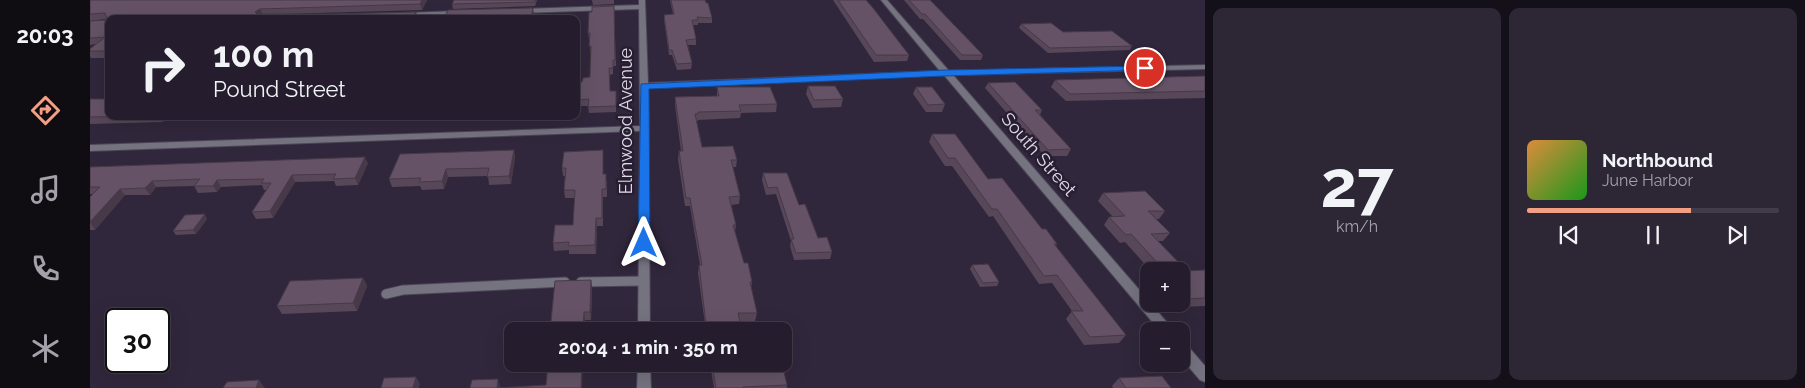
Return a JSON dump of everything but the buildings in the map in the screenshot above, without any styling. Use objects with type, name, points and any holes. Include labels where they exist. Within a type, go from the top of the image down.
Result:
[{"type":"street","name":"South Street","points":[[884,0],[1159,322]]},
{"type":"street","points":[[512,11],[642,4]]},
{"type":"street","name":"Elmwood Avenue","points":[[642,4],[644,322]]},
{"type":"street","points":[[392,15],[462,13]]},
{"type":"street","points":[[644,86],[945,73],[1205,67]]},
{"type":"street","points":[[90,148],[644,128]]},
{"type":"street","points":[[1190,356],[1200,364],[1205,376]]},
{"type":"street","points":[[644,372],[644,388]]},
{"type":"lane","points":[[386,294],[403,290],[475,285],[644,281]]},
{"type":"route","points":[[644,243],[644,86],[945,73],[1145,68]]}]
